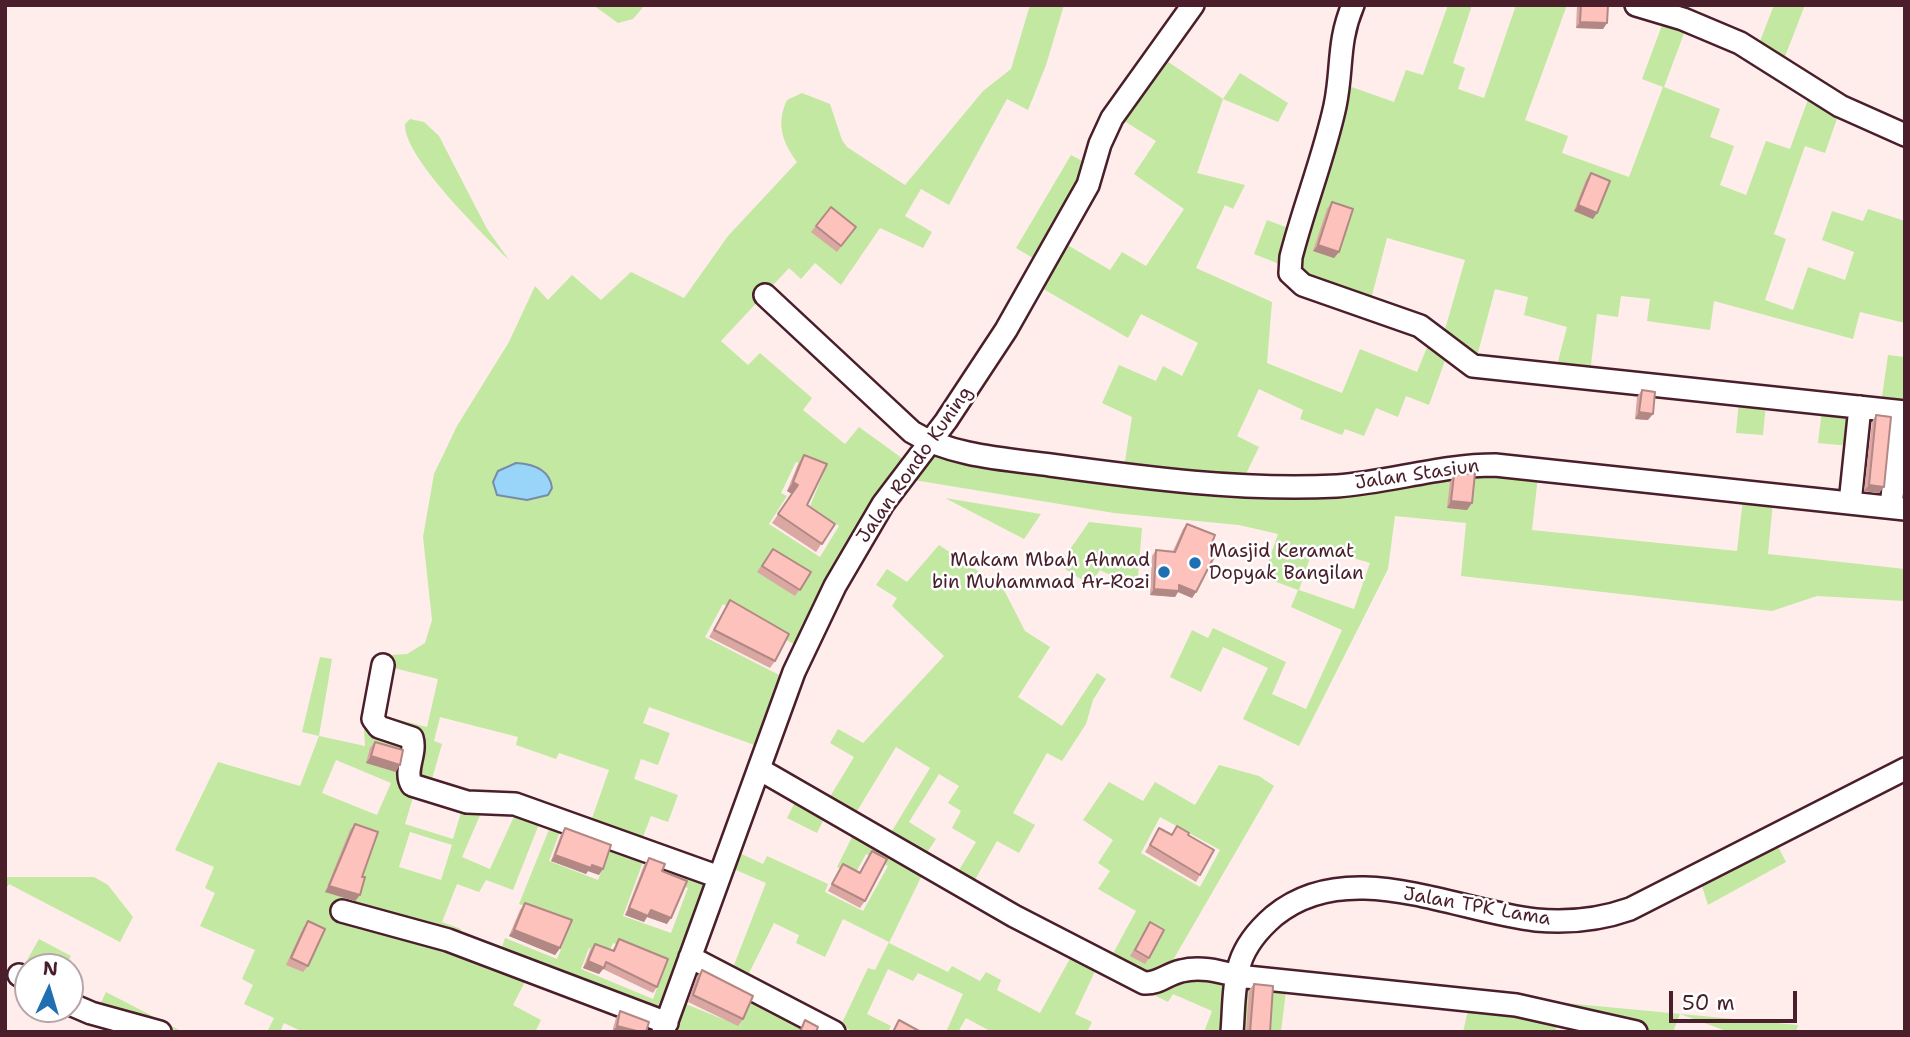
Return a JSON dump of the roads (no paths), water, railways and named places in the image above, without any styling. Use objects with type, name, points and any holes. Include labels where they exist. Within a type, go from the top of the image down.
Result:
[{"type":"street","name":"Jalan Rondo Kuning","points":[[665,1027],[798,663],[835,586],[867,529],[986,363],[1088,185],[1100,144],[1112,118],[1193,5]]},
{"type":"street","points":[[1353,5],[1340,44],[1339,85],[1327,139],[1290,257],[1290,273],[1296,279],[1315,290],[1420,326],[1474,366],[1903,412],[1898,508]]},
{"type":"street","points":[[1636,5],[1683,19],[1740,43],[1840,106],[1905,135]]},
{"type":"street","points":[[765,295],[874,399],[912,432],[930,442]]},
{"type":"street","points":[[1850,503],[1860,407]]},
{"type":"street","name":"Jalan Stasiun","points":[[930,442],[1006,459],[1180,481],[1334,486],[1446,468],[1495,465],[1898,508]]},
{"type":"street","points":[[383,665],[373,719],[379,727],[412,738],[414,746],[408,778],[412,785],[467,802],[515,804],[719,877]]},
{"type":"street","points":[[759,769],[1003,909],[1135,980],[1156,983],[1178,971],[1200,969],[1237,976],[1516,1005],[1636,1032]]},
{"type":"street","name":"Jalan TPK Lama","points":[[1232,1032],[1237,976],[1246,949],[1264,925],[1291,904],[1317,893],[1343,890],[1388,891],[1534,920],[1600,919],[1630,909],[1905,769]]},
{"type":"street","points":[[342,911],[448,940],[665,1027]]},
{"type":"street","points":[[690,957],[834,1032]]},
{"type":"street","points":[[84,1010],[160,1032]]},
{"type":"water","points":[[516,463],[544,472],[551,482],[552,488],[548,495],[527,500],[497,495],[493,482],[498,471]]},
{"type":"place","name":"Masjid Keramat Dopyak Bangilan","points":[[1195,563]]},
{"type":"place","name":"Makam Mbah Ahmad bin Muhammad Ar-Rozi","points":[[1164,572]]}]
